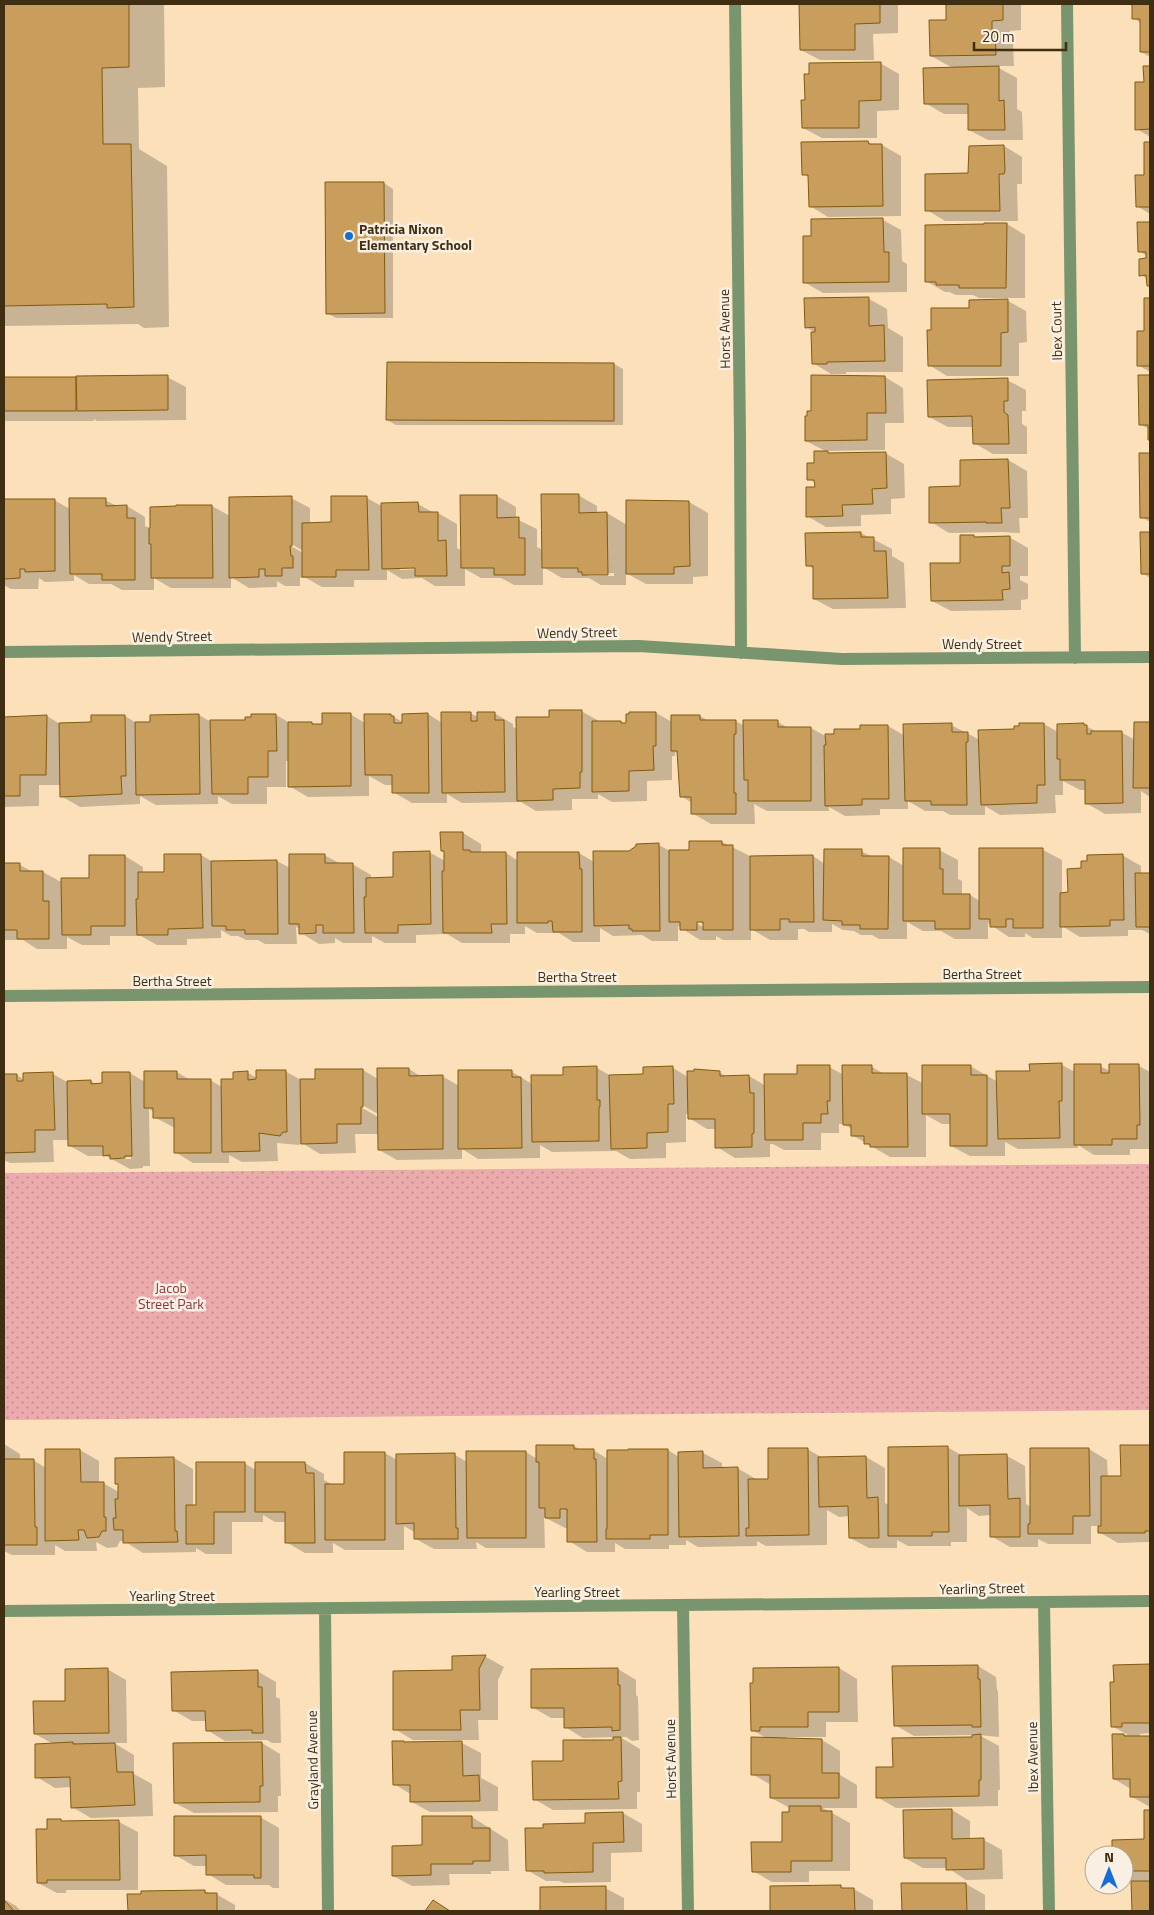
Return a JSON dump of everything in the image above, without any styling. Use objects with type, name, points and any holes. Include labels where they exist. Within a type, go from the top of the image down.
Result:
[{"type":"street","name":"Horst Avenue","points":[[735,4],[741,653]]},
{"type":"street","name":"Ibex Court","points":[[1067,4],[1075,658]]},
{"type":"street","name":"Wendy Street","points":[[4,652],[639,646],[842,659],[1150,658]]},
{"type":"street","name":"Bertha Street","points":[[4,996],[1150,987]]},
{"type":"street","name":"Yearling Street","points":[[4,1611],[1150,1601]]},
{"type":"street","name":"Ibex Avenue","points":[[1044,1602],[1049,1911]]},
{"type":"street","name":"Horst Avenue","points":[[683,1606],[688,1911]]},
{"type":"street","name":"Grayland Avenue","points":[[325,1609],[328,1911]]},
{"type":"green space","name":"Jacob Street Park","points":[[1150,1164],[1150,1410],[4,1420],[4,1173]]},
{"type":"building","points":[[4,4],[129,4],[129,67],[102,68],[103,144],[131,144],[134,307],[107,308],[107,304],[4,306]]},
{"type":"building","points":[[799,4],[880,4],[880,23],[855,24],[855,50],[800,50]]},
{"type":"building","points":[[946,4],[1003,4],[1003,20],[992,21],[992,31],[995,31],[996,55],[930,56],[929,20],[946,20]]},
{"type":"building","points":[[1132,4],[1150,4],[1150,52],[1140,52],[1140,19],[1132,19]]},
{"type":"building","points":[[881,62],[881,100],[859,101],[859,128],[802,128],[801,100],[805,100],[804,74],[809,74],[809,63]]},
{"type":"building","points":[[999,66],[999,101],[1004,100],[1005,130],[968,130],[968,104],[924,104],[923,68]]},
{"type":"building","points":[[1143,66],[1150,66],[1150,129],[1135,130],[1135,82],[1144,82]]},
{"type":"building","points":[[868,141],[869,144],[882,144],[883,206],[809,207],[808,175],[802,175],[801,142]]},
{"type":"building","points":[[1144,142],[1150,142],[1150,207],[1136,207],[1135,175],[1144,175]]},
{"type":"building","points":[[1004,145],[1005,170],[1004,174],[999,174],[1000,211],[925,211],[925,174],[968,173],[969,146]]},
{"type":"building","points":[[325,182],[384,182],[385,313],[326,314]]},
{"type":"building","points":[[883,218],[884,252],[889,252],[889,282],[803,283],[803,236],[811,236],[811,219]]},
{"type":"building","points":[[1137,222],[1150,222],[1150,286],[1147,286],[1146,275],[1139,276],[1139,259],[1146,258],[1146,252],[1138,252]]},
{"type":"building","points":[[1007,223],[1006,288],[959,288],[959,285],[936,285],[936,282],[925,282],[925,225]]},
{"type":"building","points":[[869,297],[869,326],[884,325],[885,361],[812,364],[811,332],[815,332],[815,327],[805,328],[804,298]]},
{"type":"building","points":[[1144,298],[1150,298],[1150,366],[1137,366],[1137,331],[1144,331]]},
{"type":"building","points":[[1008,299],[1008,332],[1001,333],[1001,366],[928,366],[927,330],[931,330],[931,308],[969,308],[969,300]]},
{"type":"building","points":[[387,362],[614,363],[614,421],[386,420]]},
{"type":"building","points":[[168,375],[168,410],[77,411],[76,376]]},
{"type":"building","points":[[811,375],[885,376],[886,413],[867,413],[867,440],[805,441],[805,416],[807,416],[807,411],[811,411]]},
{"type":"building","points":[[1138,375],[1150,375],[1150,440],[1148,440],[1148,425],[1139,425]]},
{"type":"building","points":[[4,377],[76,377],[76,411],[4,411]]},
{"type":"building","points":[[1008,378],[1008,401],[1004,401],[1004,412],[1008,415],[1009,444],[973,444],[972,416],[928,417],[927,380]]},
{"type":"building","points":[[814,451],[828,451],[828,453],[886,452],[887,488],[872,489],[873,504],[842,505],[843,516],[806,517],[806,487],[815,487],[814,480],[807,480],[807,463],[814,463]]},
{"type":"building","points":[[1139,453],[1150,453],[1150,518],[1140,518]]},
{"type":"building","points":[[1008,459],[1010,508],[1001,508],[1002,523],[929,523],[929,487],[960,486],[960,460]]},
{"type":"building","points":[[541,494],[579,494],[579,513],[607,512],[608,575],[582,575],[582,572],[578,572],[578,568],[542,568]]},
{"type":"building","points":[[460,495],[497,495],[497,518],[519,517],[519,538],[525,538],[525,575],[494,575],[494,568],[461,568]]},
{"type":"building","points":[[292,496],[292,546],[290,546],[291,556],[293,556],[293,568],[282,568],[282,576],[265,576],[265,569],[259,569],[259,577],[229,578],[229,497]]},
{"type":"building","points":[[331,496],[367,496],[369,570],[336,570],[336,577],[302,577],[302,523],[331,522]]},
{"type":"building","points":[[69,498],[106,498],[106,506],[127,505],[127,518],[135,518],[135,580],[102,580],[102,574],[70,574]]},
{"type":"building","points":[[4,499],[55,499],[55,571],[25,572],[25,569],[20,569],[20,578],[4,579]]},
{"type":"building","points":[[626,500],[689,501],[690,566],[674,567],[674,574],[626,574]]},
{"type":"building","points":[[418,502],[419,512],[438,512],[438,541],[446,540],[447,576],[415,576],[415,568],[382,569],[381,503]]},
{"type":"building","points":[[212,505],[213,578],[151,578],[151,544],[149,544],[150,507]]},
{"type":"building","points":[[861,532],[861,537],[874,537],[874,551],[886,551],[888,598],[813,599],[813,566],[806,566],[805,533]]},
{"type":"building","points":[[1140,532],[1150,532],[1150,574],[1141,574]]},
{"type":"building","points":[[960,535],[974,535],[974,537],[1010,536],[1010,566],[1002,566],[1002,573],[1009,572],[1010,589],[1002,590],[1003,600],[931,601],[930,563],[960,563]]},
{"type":"building","points":[[549,710],[582,710],[582,772],[580,772],[580,788],[553,789],[553,800],[517,801],[516,717],[549,717]]},
{"type":"building","points":[[441,712],[471,712],[471,721],[477,721],[477,712],[495,712],[495,720],[504,720],[505,792],[442,793]]},
{"type":"building","points":[[629,712],[656,712],[656,746],[653,746],[654,770],[629,771],[629,791],[592,792],[592,721],[621,721],[621,723],[626,723],[626,714],[629,714]]},
{"type":"building","points":[[322,713],[351,713],[351,786],[288,787],[288,722],[322,724]]},
{"type":"building","points":[[428,713],[429,793],[392,793],[392,775],[365,775],[364,714],[391,714],[391,716],[394,716],[394,723],[402,723],[402,714]]},
{"type":"building","points":[[199,714],[200,794],[136,795],[135,722],[150,722],[150,715]]},
{"type":"building","points":[[251,714],[276,714],[277,751],[268,751],[268,777],[248,777],[248,794],[212,794],[210,720],[245,720],[245,717],[251,717]]},
{"type":"building","points":[[47,715],[46,775],[20,775],[20,796],[4,796],[4,717]]},
{"type":"building","points":[[91,715],[125,715],[126,776],[121,776],[122,794],[60,797],[59,723],[91,722]]},
{"type":"building","points":[[671,715],[700,715],[700,720],[736,720],[736,734],[734,734],[734,793],[736,793],[736,814],[691,814],[691,797],[680,797],[677,751],[671,751]]},
{"type":"building","points":[[743,720],[778,720],[778,727],[811,727],[811,801],[748,801],[748,780],[744,780]]},
{"type":"building","points":[[1134,722],[1150,722],[1150,788],[1133,788]]},
{"type":"building","points":[[952,723],[952,732],[968,732],[968,742],[966,742],[967,805],[931,805],[931,801],[905,801],[903,724]]},
{"type":"building","points":[[1019,723],[1044,723],[1045,785],[1037,785],[1037,803],[981,805],[978,730],[1014,729],[1014,726],[1019,726]]},
{"type":"building","points":[[1084,723],[1084,725],[1087,725],[1087,734],[1091,734],[1091,731],[1122,731],[1123,803],[1085,804],[1085,780],[1060,780],[1060,759],[1057,759],[1057,724]]},
{"type":"building","points":[[860,725],[888,725],[889,799],[862,799],[862,805],[825,806],[825,734],[834,734],[834,729],[860,729]]},
{"type":"building","points":[[440,832],[463,832],[463,850],[470,850],[470,852],[506,852],[507,924],[491,924],[492,933],[443,933],[442,871],[444,871],[444,851],[441,851]]},
{"type":"building","points":[[689,841],[722,841],[722,845],[733,845],[733,930],[703,930],[703,922],[697,922],[697,930],[680,930],[680,922],[669,922],[669,850],[689,850]]},
{"type":"building","points":[[659,843],[660,931],[632,931],[632,929],[629,929],[629,925],[594,926],[593,851],[629,851],[636,844]]},
{"type":"building","points":[[903,848],[940,848],[940,869],[943,869],[943,894],[970,894],[970,929],[935,929],[935,921],[903,921]]},
{"type":"building","points":[[979,848],[1043,848],[1043,928],[1013,928],[1013,919],[1006,919],[1006,927],[990,927],[990,919],[979,919]]},
{"type":"building","points":[[824,849],[862,849],[862,856],[889,856],[888,929],[860,929],[860,925],[842,925],[842,921],[823,920]]},
{"type":"building","points":[[430,851],[431,924],[398,925],[398,933],[365,933],[364,897],[366,897],[366,878],[393,877],[393,852]]},
{"type":"building","points":[[517,852],[579,852],[580,869],[582,869],[582,932],[553,932],[552,921],[548,921],[548,923],[517,923]]},
{"type":"building","points":[[164,854],[201,854],[203,928],[168,929],[168,935],[137,935],[136,899],[138,899],[138,872],[164,872]]},
{"type":"building","points":[[289,854],[325,854],[325,863],[353,863],[354,933],[323,933],[323,925],[316,925],[316,933],[299,934],[299,924],[289,924]]},
{"type":"building","points":[[1123,854],[1124,920],[1110,920],[1110,926],[1060,927],[1060,893],[1068,892],[1067,869],[1081,868],[1081,861],[1087,861],[1087,855]]},
{"type":"building","points":[[89,855],[125,855],[125,926],[91,926],[91,935],[62,935],[61,878],[89,878]]},
{"type":"building","points":[[813,855],[814,922],[789,922],[789,919],[780,919],[780,930],[750,930],[750,856]]},
{"type":"building","points":[[277,860],[278,934],[245,934],[245,930],[226,930],[226,926],[212,926],[211,861]]},
{"type":"building","points":[[4,863],[20,863],[20,871],[43,871],[43,901],[49,901],[49,939],[17,939],[17,930],[4,930]]},
{"type":"building","points":[[1135,873],[1150,873],[1150,927],[1136,927]]},
{"type":"building","points":[[1062,1063],[1062,1101],[1059,1101],[1060,1138],[998,1139],[996,1071],[1030,1071],[1029,1064]]},
{"type":"building","points":[[1074,1064],[1101,1064],[1101,1073],[1109,1073],[1109,1064],[1139,1064],[1140,1125],[1137,1125],[1137,1139],[1112,1139],[1112,1145],[1074,1145]]},
{"type":"building","points":[[797,1065],[830,1065],[830,1101],[827,1101],[828,1114],[821,1114],[821,1123],[803,1123],[803,1140],[765,1140],[764,1074],[797,1074]]},
{"type":"building","points":[[842,1065],[872,1065],[872,1073],[907,1073],[908,1147],[870,1147],[870,1144],[864,1144],[864,1136],[851,1136],[851,1125],[843,1125]]},
{"type":"building","points":[[922,1065],[971,1065],[971,1075],[987,1075],[987,1146],[950,1146],[950,1114],[922,1114]]},
{"type":"building","points":[[597,1066],[597,1100],[600,1100],[599,1141],[532,1142],[531,1075],[563,1075],[563,1067]]},
{"type":"building","points":[[673,1066],[674,1104],[668,1104],[668,1132],[647,1133],[647,1148],[611,1149],[609,1075],[643,1074],[643,1067]]},
{"type":"building","points":[[377,1068],[409,1068],[409,1076],[443,1075],[443,1149],[378,1150]]},
{"type":"building","points":[[315,1069],[363,1069],[361,1124],[337,1124],[337,1143],[301,1144],[300,1079],[315,1079]]},
{"type":"building","points":[[694,1069],[720,1071],[720,1076],[749,1075],[750,1093],[754,1093],[752,1147],[715,1148],[715,1119],[688,1119],[687,1071],[694,1071]]},
{"type":"building","points":[[256,1070],[286,1070],[287,1132],[283,1132],[280,1136],[259,1133],[260,1151],[222,1152],[221,1079],[233,1079],[233,1072],[248,1071],[248,1080],[256,1079]]},
{"type":"building","points":[[458,1070],[512,1070],[512,1077],[521,1077],[522,1148],[458,1149]]},
{"type":"building","points":[[144,1071],[177,1071],[177,1079],[211,1079],[211,1153],[174,1153],[174,1118],[153,1118],[153,1108],[144,1108]]},
{"type":"building","points":[[53,1072],[55,1130],[35,1130],[35,1152],[4,1153],[4,1074],[17,1074],[17,1081],[23,1081],[23,1073]]},
{"type":"building","points":[[102,1072],[130,1072],[132,1156],[110,1159],[110,1155],[103,1156],[103,1146],[68,1146],[67,1081],[91,1080],[91,1084],[102,1083]]},
{"type":"building","points":[[536,1445],[574,1445],[574,1449],[594,1449],[594,1459],[596,1459],[597,1542],[567,1542],[567,1509],[560,1509],[560,1518],[545,1518],[545,1508],[539,1508],[539,1462],[536,1462]]},
{"type":"building","points":[[1120,1445],[1150,1445],[1150,1531],[1145,1531],[1145,1533],[1098,1533],[1098,1526],[1101,1526],[1101,1476],[1121,1476]]},
{"type":"building","points":[[948,1446],[949,1532],[932,1532],[932,1536],[888,1536],[888,1447]]},
{"type":"building","points":[[768,1448],[808,1448],[809,1535],[746,1536],[746,1528],[749,1528],[748,1479],[768,1479]]},
{"type":"building","points":[[1030,1448],[1089,1448],[1090,1516],[1073,1516],[1073,1534],[1028,1534],[1028,1524],[1030,1524]]},
{"type":"building","points":[[45,1449],[80,1449],[81,1482],[104,1482],[106,1531],[102,1531],[99,1537],[87,1538],[84,1530],[78,1530],[79,1540],[45,1541]]},
{"type":"building","points":[[668,1449],[668,1535],[650,1535],[650,1539],[606,1539],[607,1450]]},
{"type":"building","points":[[466,1451],[526,1451],[526,1538],[467,1538]]},
{"type":"building","points":[[703,1451],[703,1468],[738,1467],[739,1536],[679,1537],[678,1452]]},
{"type":"building","points":[[344,1452],[385,1452],[385,1540],[325,1540],[325,1484],[344,1484]]},
{"type":"building","points":[[455,1453],[456,1528],[458,1528],[458,1539],[414,1539],[414,1523],[396,1524],[396,1454]]},
{"type":"building","points":[[1007,1454],[1008,1499],[1020,1498],[1020,1537],[990,1537],[990,1505],[959,1506],[959,1455]]},
{"type":"building","points":[[866,1456],[867,1498],[878,1497],[879,1538],[849,1538],[848,1506],[819,1507],[818,1457]]},
{"type":"building","points":[[174,1457],[175,1531],[177,1531],[178,1542],[123,1543],[123,1530],[114,1530],[113,1518],[116,1518],[115,1499],[118,1499],[118,1484],[115,1484],[115,1458]]},
{"type":"building","points":[[4,1459],[34,1459],[37,1545],[4,1545]]},
{"type":"building","points":[[196,1462],[245,1462],[245,1512],[214,1512],[214,1544],[186,1544],[186,1505],[196,1505]]},
{"type":"building","points":[[255,1462],[305,1462],[306,1473],[314,1473],[315,1543],[285,1543],[285,1512],[255,1512]]},
{"type":"building","points":[[486,1655],[479,1669],[480,1710],[460,1710],[461,1730],[393,1730],[393,1671],[452,1670],[452,1656]]},
{"type":"building","points":[[1150,1664],[1150,1723],[1122,1723],[1122,1727],[1111,1727],[1110,1682],[1114,1682],[1113,1665]]},
{"type":"building","points":[[978,1665],[981,1727],[972,1727],[972,1725],[894,1726],[892,1666]]},
{"type":"building","points":[[839,1667],[839,1712],[808,1712],[808,1727],[760,1727],[760,1731],[751,1731],[750,1683],[753,1683],[753,1668]]},
{"type":"building","points":[[108,1668],[109,1733],[34,1734],[33,1701],[65,1701],[65,1669]]},
{"type":"building","points":[[618,1668],[620,1730],[612,1731],[612,1727],[564,1728],[564,1708],[531,1708],[531,1669]]},
{"type":"building","points":[[258,1670],[258,1687],[262,1687],[263,1733],[252,1733],[252,1730],[206,1731],[205,1711],[172,1711],[171,1672]]},
{"type":"building","points":[[981,1734],[979,1796],[876,1798],[876,1767],[893,1767],[892,1738],[972,1737],[972,1735]]},
{"type":"building","points":[[1112,1734],[1150,1736],[1150,1797],[1130,1797],[1130,1779],[1113,1779]]},
{"type":"building","points":[[613,1737],[621,1737],[622,1781],[618,1782],[619,1799],[533,1800],[532,1761],[563,1761],[563,1740],[613,1740]]},
{"type":"building","points":[[751,1737],[822,1739],[822,1773],[839,1773],[839,1798],[770,1798],[770,1775],[751,1775]]},
{"type":"building","points":[[392,1741],[462,1741],[463,1776],[479,1775],[480,1801],[410,1802],[410,1785],[393,1785]]},
{"type":"building","points":[[73,1742],[73,1744],[115,1743],[117,1772],[133,1772],[135,1805],[71,1808],[70,1777],[35,1778],[35,1744]]},
{"type":"building","points":[[262,1742],[263,1786],[260,1786],[260,1802],[174,1803],[173,1743]]},
{"type":"building","points":[[789,1806],[821,1806],[821,1811],[832,1811],[832,1861],[791,1861],[791,1872],[752,1872],[751,1842],[782,1842],[782,1812],[789,1812]]},
{"type":"building","points":[[952,1809],[952,1839],[984,1838],[984,1869],[946,1870],[946,1858],[904,1858],[903,1810]]},
{"type":"building","points":[[1144,1810],[1150,1810],[1150,1871],[1134,1871],[1134,1845],[1112,1845],[1112,1840],[1144,1839]]},
{"type":"building","points":[[623,1812],[624,1842],[593,1843],[593,1872],[544,1873],[544,1871],[526,1871],[525,1828],[543,1828],[543,1824],[585,1823],[585,1813]]},
{"type":"building","points":[[174,1816],[261,1816],[261,1878],[254,1878],[254,1875],[206,1875],[206,1855],[174,1856]]},
{"type":"building","points":[[422,1816],[472,1816],[472,1828],[490,1828],[490,1861],[473,1861],[473,1864],[431,1864],[431,1875],[392,1876],[392,1846],[422,1845]]},
{"type":"building","points":[[47,1819],[61,1819],[61,1821],[119,1820],[120,1880],[47,1880],[47,1883],[37,1883],[36,1829],[47,1829]]},
{"type":"building","points":[[1134,1881],[1150,1881],[1150,1911],[1132,1911],[1131,1895],[1134,1895]]},
{"type":"building","points":[[901,1883],[966,1883],[967,1911],[902,1911]]},
{"type":"building","points":[[841,1885],[841,1888],[854,1888],[855,1911],[770,1911],[770,1886]]},
{"type":"building","points":[[606,1886],[606,1911],[540,1911],[540,1887]]},
{"type":"building","points":[[205,1890],[205,1893],[217,1893],[217,1911],[128,1911],[127,1894],[141,1894],[141,1891]]},
{"type":"building","points":[[4,1900],[14,1911],[4,1911]]},
{"type":"building","points":[[433,1900],[450,1911],[425,1911]]},
{"type":"place","name":"Patricia Nixon Elementary School","points":[[349,236]]}]
